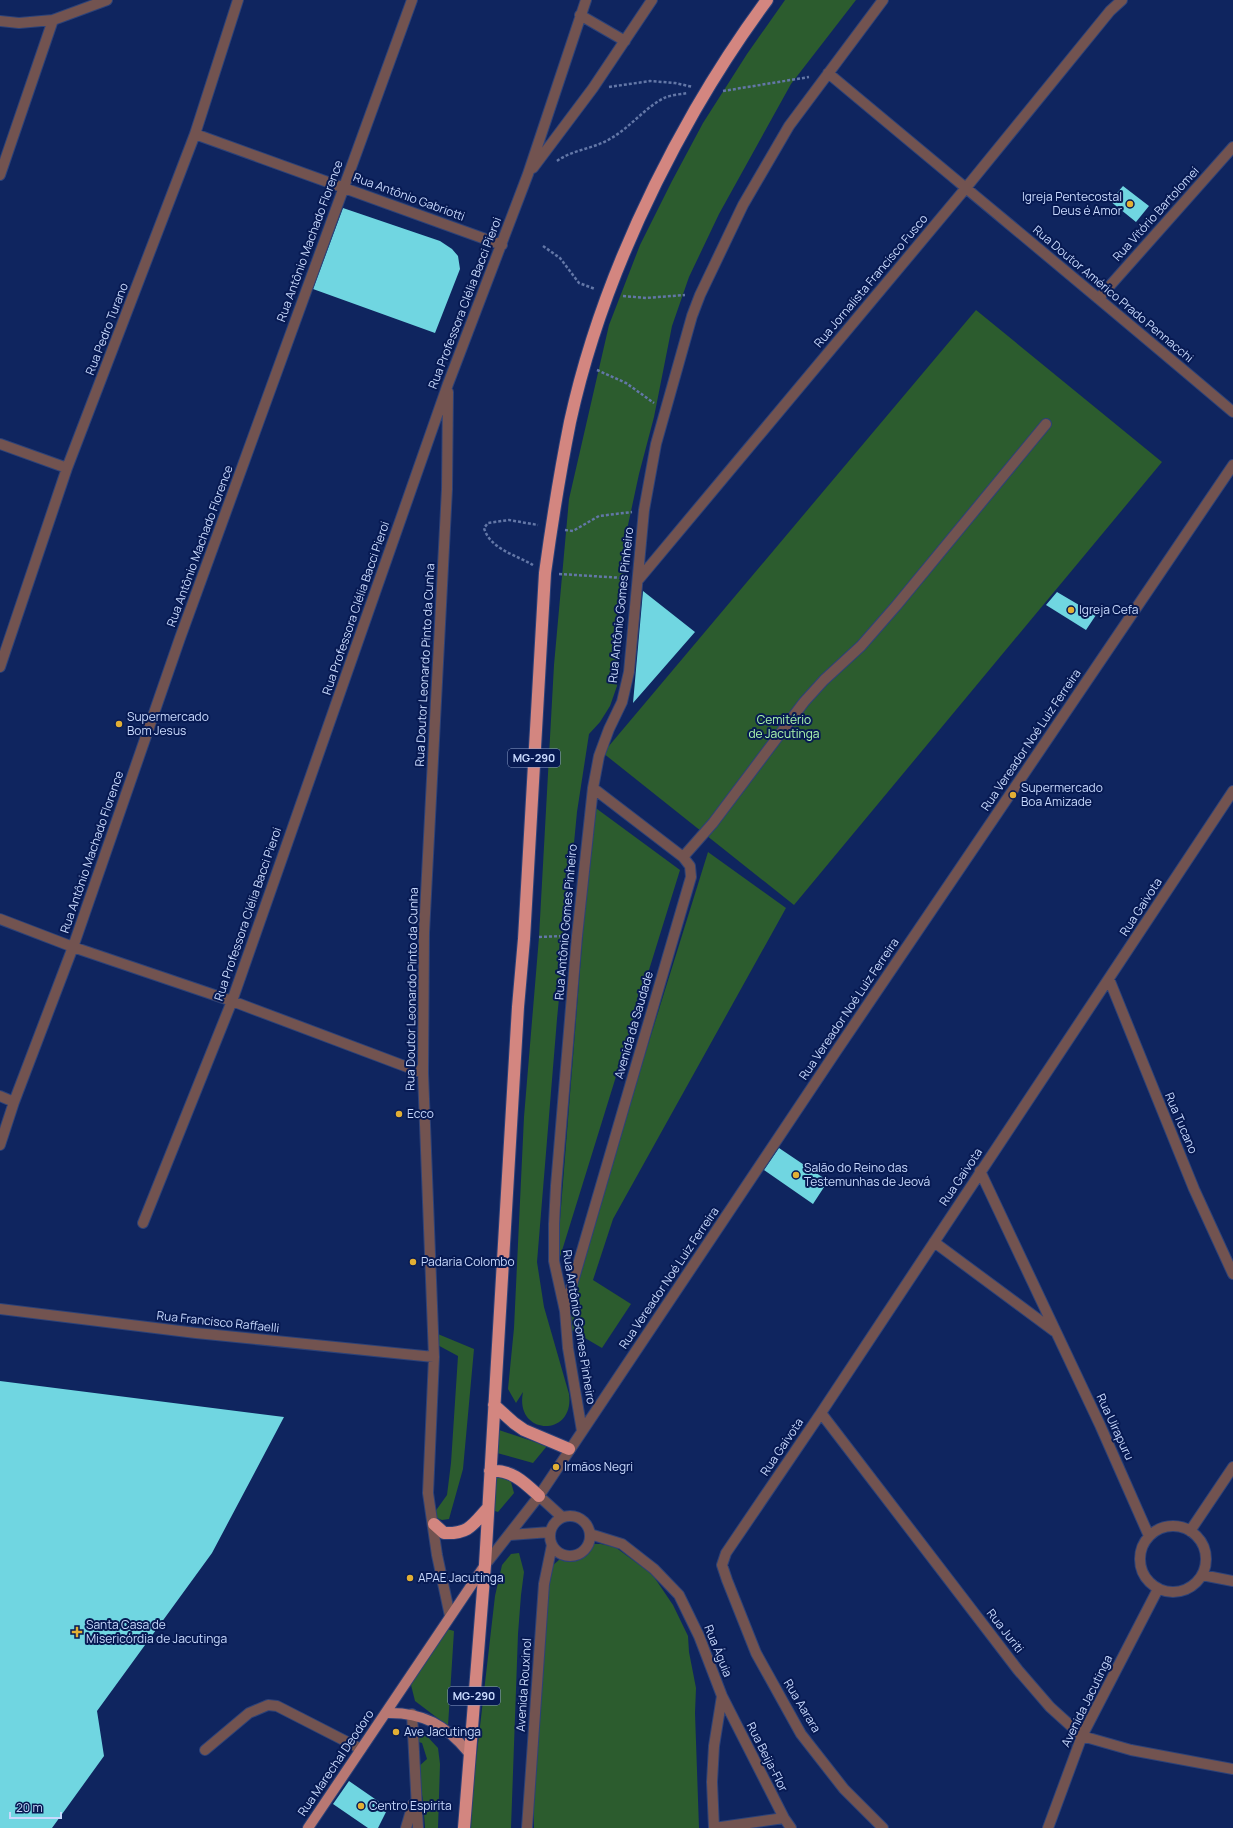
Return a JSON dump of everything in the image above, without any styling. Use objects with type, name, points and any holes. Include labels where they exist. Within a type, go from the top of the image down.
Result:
[{"type":"highway","name":"MG-290","points":[[464,1828],[485,1565],[487,1509],[518,1006],[524,939],[545,573],[551,528],[570,421],[585,365],[608,295],[642,210],[670,153],[707,90],[748,25],[768,0]]},
{"type":"highway","points":[[494,1405],[524,1430],[569,1449]]},
{"type":"highway","points":[[490,1471],[498,1470],[511,1474],[522,1480],[539,1496]]},
{"type":"highway","points":[[434,1524],[444,1533],[459,1534],[474,1524],[487,1509]]},
{"type":"main road","name":"Rua Marechal Deodoro","points":[[308,1828],[485,1565]]},
{"type":"main road","name":"Rua Marechal Deodoro","points":[[386,1713],[412,1714],[430,1720],[449,1732],[469,1753]]},
{"type":"street","points":[[0,21],[19,23],[53,20],[106,0]]},
{"type":"street","name":"Rua Pedro Turano","points":[[0,667],[67,468],[195,134],[238,0]]},
{"type":"street","name":"Rua Antônio Machado Florence","points":[[0,1146],[14,1102],[73,947],[180,638],[412,0]]},
{"type":"street","name":"Rua Professora Clélia Bacci Pieroi","points":[[143,1223],[232,1001],[448,384],[528,174],[586,0]]},
{"type":"street","points":[[528,174],[593,88],[652,0]]},
{"type":"street","name":"Rua Antônio Gomes Pinheiro","points":[[582,1430],[568,1348],[565,1311],[554,1261],[554,1224],[577,936],[592,788],[599,756],[609,729],[622,702],[629,672],[639,579],[644,510],[656,444],[692,316],[700,295],[744,205],[785,133],[883,0]]},
{"type":"street","name":"Rua Jornalista Francisco Fusco","points":[[639,579],[965,188],[1110,11],[1122,0]]},
{"type":"street","points":[[580,15],[624,42]]},
{"type":"street","points":[[0,175],[53,20]]},
{"type":"street","name":"Rua Doutor Américo Prado Pennacchi","points":[[828,73],[1099,298],[1233,412]]},
{"type":"street","name":"Rua Antônio Gabriotti","points":[[195,134],[502,245]]},
{"type":"street","name":"Rua Vitório Bartolomei","points":[[1099,298],[1233,147]]},
{"type":"street","name":"Rua Doutor Leonardo Pinto da Cunha","points":[[448,384],[447,489],[424,933],[423,1074],[434,1357],[428,1493],[434,1524],[437,1555],[450,1616]]},
{"type":"street","points":[[683,857],[713,823],[804,702],[824,680],[861,646],[896,606],[1046,424]]},
{"type":"street","points":[[0,444],[67,468]]},
{"type":"street","name":"Rua Vereador Noé Luiz Ferreira","points":[[485,1565],[539,1496],[841,1044],[1233,465]]},
{"type":"street","name":"Avenida da Saudade","points":[[565,1311],[691,877],[690,866],[683,857],[592,788]]},
{"type":"street","name":"Rua Gaivota","points":[[727,1580],[722,1565],[726,1553],[821,1413],[980,1171],[1109,980],[1233,792]]},
{"type":"street","points":[[0,919],[73,947],[232,1001],[423,1074]]},
{"type":"street","name":"Rua Tucano","points":[[1109,980],[1194,1189],[1233,1274]]},
{"type":"street","points":[[0,1096],[14,1102]]},
{"type":"street","name":"Rua Uirapuru","points":[[980,1171],[1028,1271],[1054,1331],[1100,1425],[1150,1536]]},
{"type":"street","name":"Rua Uirapuru","points":[[934,1242],[1054,1331]]},
{"type":"street","name":"Rua Francisco Raffaelli","points":[[0,1309],[196,1333],[434,1357]]},
{"type":"street","name":"Rua Juriti","points":[[821,1413],[1018,1670],[1050,1707],[1082,1736],[1131,1750],[1233,1769]]},
{"type":"street","points":[[1190,1531],[1233,1467]]},
{"type":"street","points":[[539,1496],[562,1517]]},
{"type":"street","points":[[571,1515],[580,1518],[587,1525],[590,1534],[589,1543],[584,1551],[576,1555],[566,1556],[558,1552],[552,1545],[550,1532],[554,1523],[562,1517],[571,1515]]},
{"type":"street","points":[[1169,1526],[1180,1527],[1190,1531],[1198,1537],[1203,1546],[1205,1565],[1202,1575],[1196,1583],[1187,1589],[1178,1592],[1168,1592],[1158,1589],[1149,1583],[1143,1574],[1140,1564],[1140,1554],[1143,1544],[1159,1529],[1169,1526]]},
{"type":"street","points":[[510,1535],[550,1532]]},
{"type":"street","name":"Rua Águia","points":[[590,1534],[622,1544],[654,1569],[679,1595],[698,1636],[722,1696],[714,1746],[712,1782],[714,1828]]},
{"type":"street","name":"Avenida Rouxinol","points":[[527,1828],[544,1584],[552,1545]]},
{"type":"street","points":[[1202,1575],[1233,1581]]},
{"type":"street","name":"Rua Aarara","points":[[727,1580],[756,1653],[802,1734],[844,1789],[883,1828]]},
{"type":"street","name":"Avenida Jacutinga","points":[[1048,1828],[1082,1736],[1158,1589]]},
{"type":"street","name":"Rua Beija-Flor","points":[[722,1696],[784,1818],[791,1828]]},
{"type":"street","points":[[205,1750],[249,1713],[268,1704],[277,1706],[361,1749]]},
{"type":"street","points":[[412,1714],[415,1797],[418,1828]]},
{"type":"street","points":[[406,1828],[415,1797]]},
{"type":"street","points":[[714,1828],[784,1818]]},
{"type":"path","points":[[593,88],[650,80],[675,83],[707,90],[723,91],[828,73]]},
{"type":"path","points":[[552,165],[558,160],[584,148],[606,141],[620,133],[640,114],[664,98],[707,90]]},
{"type":"path","points":[[543,246],[560,258],[579,283],[608,295],[646,298],[700,295]]},
{"type":"path","points":[[585,365],[626,383],[650,401],[666,408]]},
{"type":"path","points":[[639,579],[545,573],[524,559],[496,545],[488,538],[484,528],[488,523],[509,520],[573,531],[599,516],[644,510]]},
{"type":"path","points":[[524,939],[553,936],[577,936]]},
{"type":"green space","points":[[785,0],[856,0],[791,84],[719,214],[689,277],[672,326],[654,417],[639,474],[625,539],[625,585],[617,686],[610,706],[600,722],[589,734],[577,812],[557,1019],[537,1262],[544,1307],[569,1394],[568,1408],[563,1418],[555,1424],[545,1426],[535,1424],[527,1417],[523,1407],[523,1392],[516,1403],[508,1389],[514,1328],[524,1117],[539,937],[554,665],[569,499],[609,325],[640,245],[703,123],[747,54]]},
{"type":"green space","name":"Cemitério de Jacutinga","points":[[976,310],[1162,462],[794,905],[603,753]]},
{"type":"green space","points":[[593,806],[680,870],[556,1270]]},
{"type":"green space","points":[[708,852],[786,908],[613,1219],[593,1280],[631,1304],[602,1348],[561,1324]]},
{"type":"green space","points":[[433,1332],[474,1349],[463,1469],[449,1519],[442,1520],[432,1516],[447,1495],[451,1463],[458,1356],[432,1342]]},
{"type":"green space","points":[[496,1429],[547,1446],[533,1463],[497,1453]]},
{"type":"green space","points":[[505,1475],[511,1482],[514,1493],[498,1512],[492,1510],[494,1476]]},
{"type":"green space","points":[[588,1544],[601,1544],[615,1547],[652,1574],[673,1605],[688,1636],[689,1652],[696,1688],[695,1713],[699,1828],[534,1828],[534,1799],[546,1575],[559,1560]]},
{"type":"green space","points":[[519,1553],[524,1572],[518,1634],[511,1828],[471,1828],[472,1796],[495,1596],[502,1565],[511,1554]]},
{"type":"green space","points":[[447,1629],[454,1631],[448,1726],[415,1701],[410,1681]]},
{"type":"green space","points":[[424,1733],[438,1748],[440,1764],[438,1828],[425,1828],[423,1800],[417,1768],[427,1759],[422,1743],[415,1741],[415,1734]]},
{"type":"building","name":"Igreja Pentecostal Deus é Amor","points":[[1123,186],[1149,206],[1136,222],[1110,201]]},
{"type":"building","points":[[343,208],[440,241],[452,249],[458,256],[460,269],[435,333],[313,289]]},
{"type":"building","points":[[643,591],[695,632],[633,703]]},
{"type":"building","name":"Igreja Cefa","points":[[1057,592],[1096,615],[1086,630],[1046,605]]},
{"type":"building","name":"Salão do Reino das Testemunhas de Jeová","points":[[779,1148],[828,1181],[813,1204],[764,1170]]},
{"type":"building","name":"Santa Casa de Misericórdia de Jacutinga","points":[[0,1381],[284,1417],[212,1553],[97,1711],[104,1756],[52,1828],[0,1828]]},
{"type":"building","name":"Centro Espirita","points":[[349,1781],[388,1808],[378,1828],[368,1828],[333,1804]]},
{"type":"place","name":"Igreja Pentecostal Deus é Amor","points":[[1130,204]]},
{"type":"place","name":"Igreja Cefa","points":[[1071,610]]},
{"type":"place","name":"Supermercado Bom Jesus","points":[[119,724]]},
{"type":"place","name":"Supermercado Boa Amizade","points":[[1013,795]]},
{"type":"place","name":"Ecco","points":[[399,1114]]},
{"type":"place","name":"Salão do Reino das Testemunhas de Jeová","points":[[796,1175]]},
{"type":"place","name":"Padaria Colombo","points":[[413,1262]]},
{"type":"place","name":"Irmãos Negri","points":[[556,1467]]},
{"type":"place","name":"APAE Jacutinga","points":[[410,1578]]},
{"type":"place","name":"Santa Casa de Misericórdia de Jacutinga","points":[[77,1632]]},
{"type":"place","name":"Ave Jacutinga","points":[[396,1732]]},
{"type":"place","name":"Centro Espirita","points":[[361,1806]]}]
